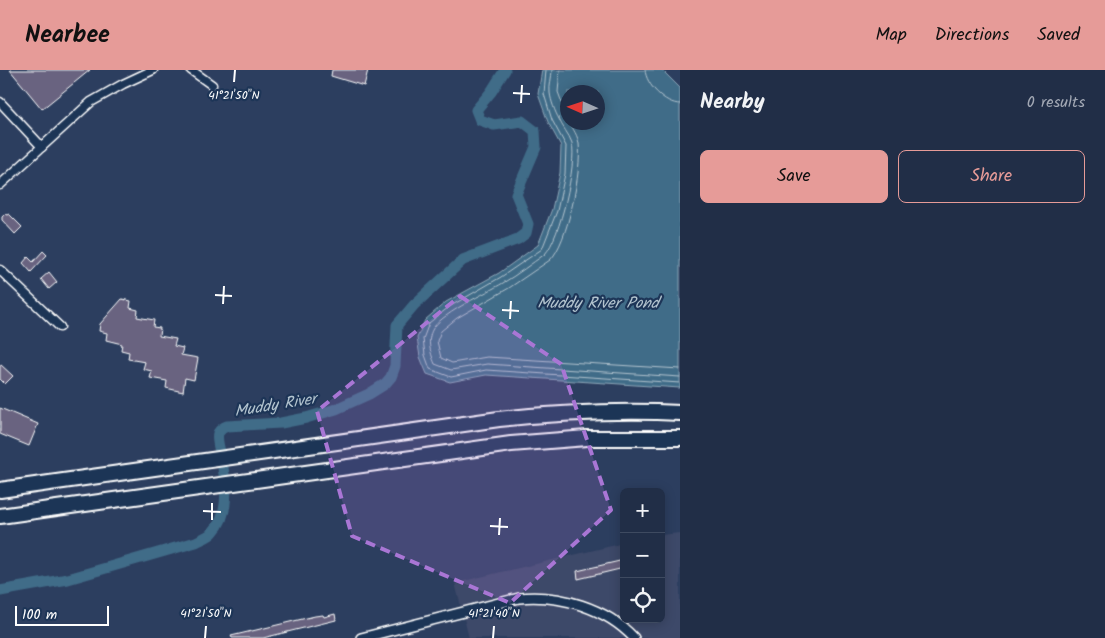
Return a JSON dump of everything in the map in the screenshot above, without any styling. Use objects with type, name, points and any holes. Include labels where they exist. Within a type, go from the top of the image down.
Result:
[{"type":"highway","points":[[0,490],[528,416],[609,412],[680,413]]},
{"type":"highway","points":[[0,516],[536,442],[612,438],[680,438]]},
{"type":"street","points":[[0,185],[91,102],[153,70]]},
{"type":"street","points":[[191,70],[212,85]]},
{"type":"street","points":[[0,102],[42,148]]},
{"type":"street","points":[[0,270],[60,326]]},
{"type":"street","points":[[361,638],[532,597],[562,600],[590,609],[618,623],[634,638]]},
{"type":"highlighted area","points":[[460,296],[561,364],[611,510],[510,603],[352,536],[317,411]]},
{"type":"shaded area","points":[[680,533],[680,638],[469,638],[455,583],[620,544],[620,623],[665,623],[665,535]]},
{"type":"water","name":"Muddy River Pond","points":[[542,70],[662,70],[680,88],[680,388],[486,375],[450,382],[427,374],[420,357],[417,338],[425,320],[446,302],[499,273],[538,245],[552,209],[560,173],[561,146],[548,122],[538,94]]},
{"type":"building","points":[[10,70],[90,70],[42,109]]},
{"type":"building","points":[[332,70],[368,70],[364,86],[331,76]]},
{"type":"building","points":[[5,214],[9,214],[22,227],[15,234],[2,220]]},
{"type":"building","points":[[43,251],[47,255],[31,272],[23,263],[28,257],[33,262]]},
{"type":"building","points":[[49,272],[57,282],[49,289],[41,279]]},
{"type":"building","points":[[122,299],[131,301],[130,308],[138,310],[137,317],[154,320],[153,327],[160,328],[159,336],[176,339],[174,346],[183,348],[181,355],[198,358],[194,380],[185,378],[183,392],[166,388],[167,381],[150,378],[152,371],[143,369],[145,362],[128,359],[129,352],[121,350],[122,344],[106,340],[107,333],[99,331],[100,324]]},
{"type":"building","points":[[0,364],[13,376],[5,384],[0,379]]},
{"type":"building","points":[[0,408],[38,424],[29,446],[0,434]]},
{"type":"building","points":[[620,561],[620,569],[578,579],[577,571]]},
{"type":"building","points":[[335,614],[336,620],[263,638],[232,638],[231,636],[315,616],[323,615],[324,617]]},
{"type":"waterway","name":"Muddy River","points":[[0,591],[68,579],[196,542],[207,537],[219,524],[225,506],[224,476],[217,439],[218,433],[221,430],[227,426],[281,423],[306,418],[336,409],[369,394],[385,384],[391,377],[395,366],[397,325],[414,305],[463,260],[518,239],[526,233],[528,224],[516,194],[536,147],[535,131],[522,121],[494,125],[480,120],[476,110],[491,92],[505,70]]}]
